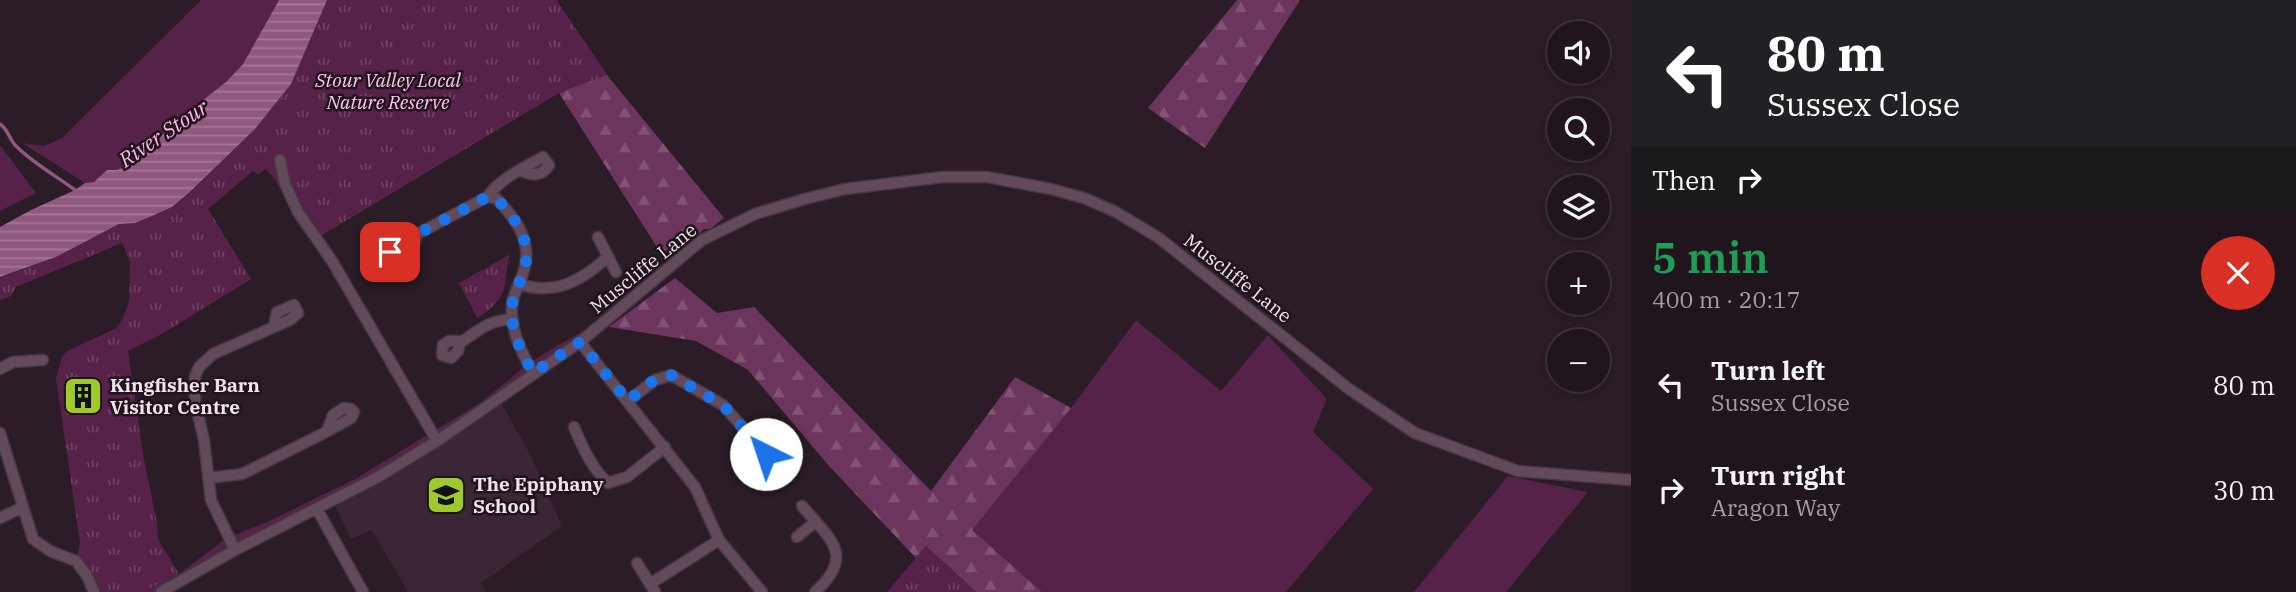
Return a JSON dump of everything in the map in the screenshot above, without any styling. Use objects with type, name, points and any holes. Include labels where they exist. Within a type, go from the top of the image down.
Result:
[{"type":"street","points":[[279,160],[285,184],[298,212],[332,261],[437,441]]},
{"type":"street","points":[[418,234],[487,197],[503,179],[520,170]]},
{"type":"street","name":"Muscliffe Lane","points":[[161,592],[235,550],[379,477],[437,441],[580,342],[702,240],[755,214],[845,188],[943,177],[1002,179],[1084,198],[1110,209],[1175,250],[1349,389],[1415,433],[1518,471],[1631,480]]},
{"type":"street","points":[[487,197],[496,198],[513,216],[526,242],[527,255],[512,305],[518,345],[533,373]]},
{"type":"street","points":[[598,237],[616,272]]},
{"type":"street","points":[[519,284],[544,290],[563,286],[608,257]]},
{"type":"street","points":[[460,343],[484,326],[503,319],[513,320]]},
{"type":"street","points":[[235,550],[215,512],[208,488],[204,440],[195,402],[195,376],[213,354],[274,326]]},
{"type":"street","points":[[580,342],[695,487],[719,540],[762,592]]},
{"type":"street","points":[[0,369],[13,362],[43,360]]},
{"type":"street","points":[[628,401],[654,380],[671,375],[723,405],[766,454]]},
{"type":"street","points":[[574,427],[606,488],[627,477],[665,447]]},
{"type":"street","points":[[208,478],[242,474],[327,431]]},
{"type":"street","points":[[0,433],[21,508],[33,538],[50,551],[76,561],[94,592]]},
{"type":"street","points":[[802,506],[834,544],[837,556],[836,567],[831,576],[815,592]]},
{"type":"street","points":[[0,518],[21,508]]},
{"type":"street","points":[[317,509],[363,592]]},
{"type":"street","points":[[797,537],[815,522]]},
{"type":"street","points":[[636,563],[652,588],[719,540]]},
{"type":"shaded area","points":[[279,0],[327,0],[291,84],[255,129],[172,207],[135,223],[119,224],[56,257],[0,277],[0,227],[85,183],[94,182],[107,170],[117,170],[132,164],[243,64]]},
{"type":"shaded area","name":"The Epiphany School","points":[[499,399],[530,454],[562,526],[481,583],[486,592],[408,592],[372,530],[351,539],[333,501]]},
{"type":"green space","points":[[201,0],[279,0],[243,64],[132,164],[117,170],[107,170],[94,182],[85,183],[22,143],[44,146],[62,138]]},
{"type":"green space","name":"Stour Valley Local Nature Reserve","points":[[327,0],[556,0],[607,75],[559,93],[312,241],[275,180],[265,169],[258,175],[253,171],[208,209],[251,279],[160,335],[128,351],[158,539],[179,574],[143,592],[94,592],[76,561],[80,543],[56,378],[62,357],[67,351],[117,328],[129,301],[130,262],[122,243],[16,287],[11,296],[0,300],[0,278],[56,257],[119,224],[135,223],[172,207],[190,193],[255,129],[291,84]]},
{"type":"green space","points":[[505,0],[556,0],[607,75],[724,218],[710,229],[704,229],[667,263],[559,93],[576,86]]},
{"type":"green space","points":[[1237,0],[1300,0],[1205,148],[1148,108]]},
{"type":"green space","points":[[0,145],[36,193],[0,211]]},
{"type":"green space","points":[[509,255],[503,292],[494,305],[477,318],[459,283]]},
{"type":"green space","points":[[675,278],[717,313],[754,307],[931,491],[1015,377],[1071,408],[972,530],[1042,592],[976,592],[926,546],[916,558],[829,466],[748,370],[696,341],[609,327]]},
{"type":"green space","points":[[614,315],[437,441],[161,592],[143,592],[179,574],[228,537],[265,523],[355,479],[480,403],[528,364],[558,345]]},
{"type":"green space","points":[[1136,320],[1221,391],[1268,335],[1327,399],[1313,432],[1373,489],[1286,592],[1042,592],[971,530],[1071,408]]},
{"type":"green space","points":[[1508,476],[1588,492],[1506,592],[1414,592]]},
{"type":"green space","points":[[926,546],[976,592],[887,592]]},
{"type":"waterway","points":[[0,124],[23,152],[75,190]]},
{"type":"place","name":"Kingfisher Barn Visitor Centre","points":[[83,396]]},
{"type":"place","name":"The Epiphany School","points":[[446,495]]},
{"type":"route","points":[[390,252],[391,248],[487,197],[496,198],[513,216],[526,242],[525,268],[512,305],[518,345],[533,373],[580,342],[628,401],[654,380],[671,375],[723,405],[766,454]]},
{"type":"water label","name":"River Stour","points":[[163,133]]}]
